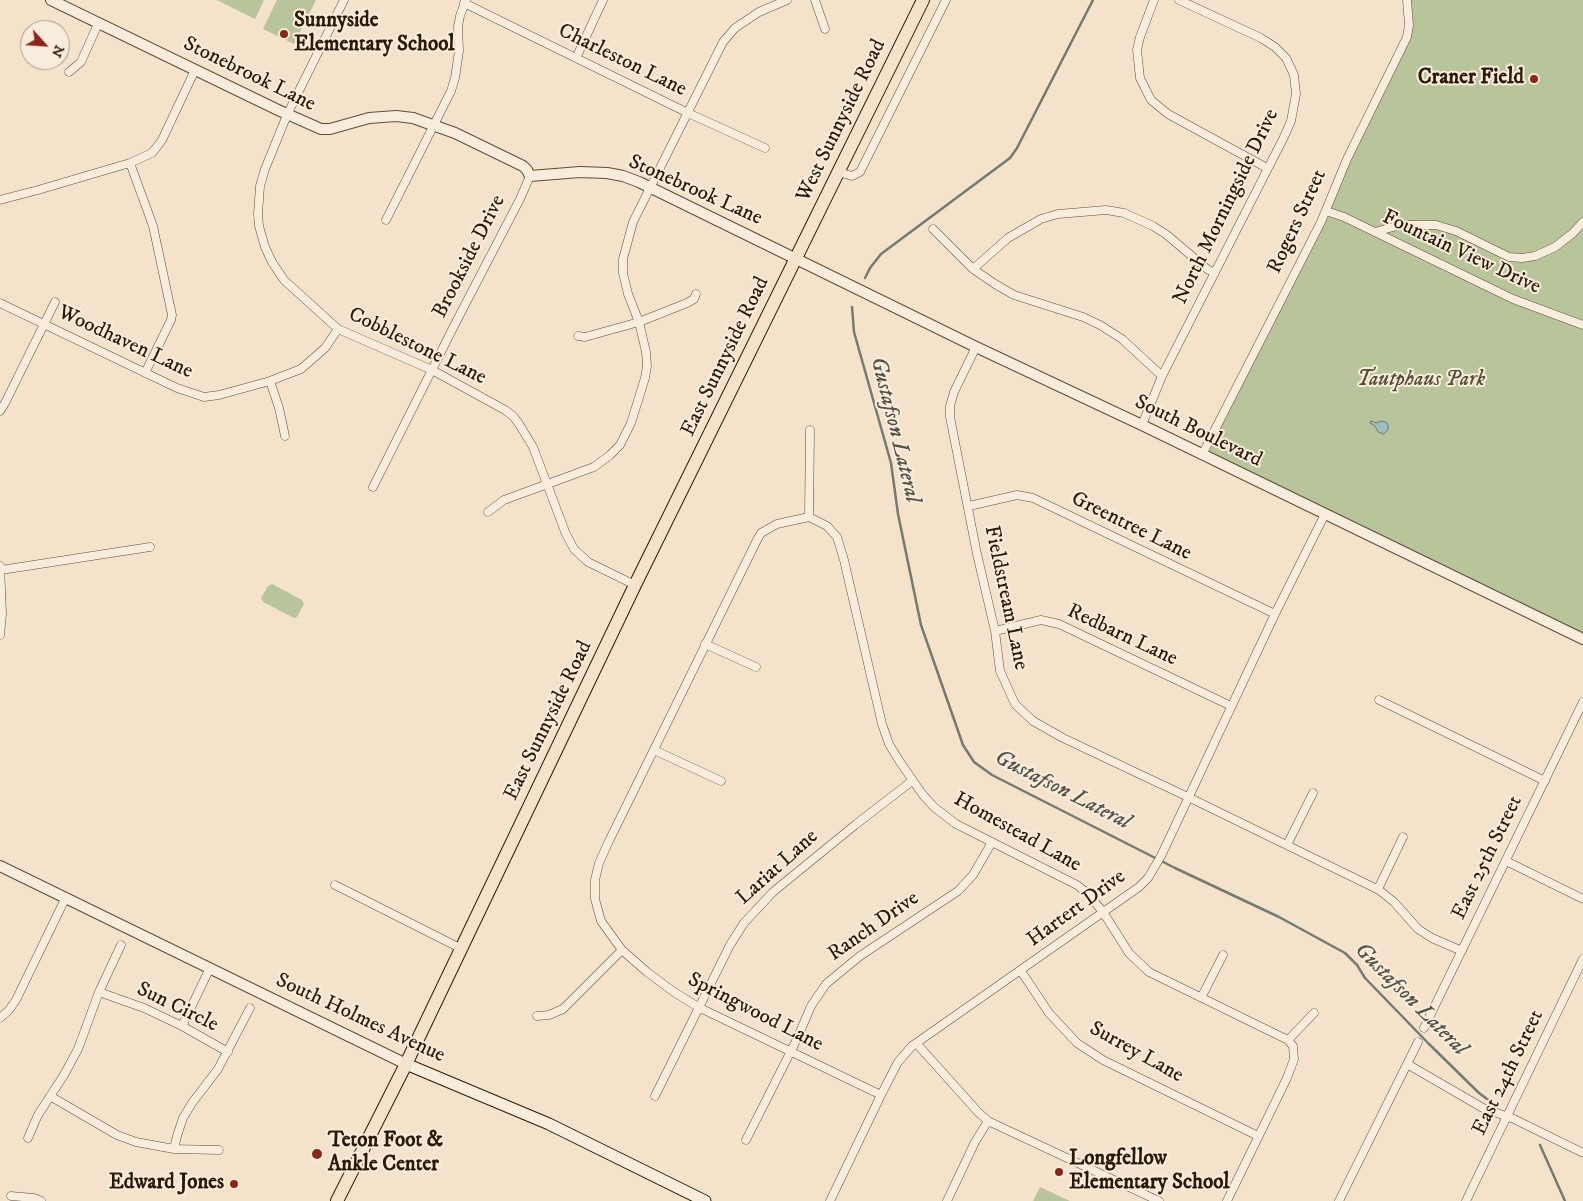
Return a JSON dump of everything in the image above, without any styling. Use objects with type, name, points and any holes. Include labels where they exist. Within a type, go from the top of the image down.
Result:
[{"type":"main road","name":"West Sunnyside Road","points":[[797,259],[923,0]]},
{"type":"main road","name":"East Sunnyside Road","points":[[337,1201],[462,949],[635,585],[797,259]]},
{"type":"main road","name":"South Holmes Avenue","points":[[406,1064],[549,1124],[705,1201]]},
{"type":"street","name":"Stonebrook Lane","points":[[51,0],[288,115],[321,129],[330,129],[369,118],[396,116],[413,118],[455,133],[523,166],[530,176],[580,172],[623,176],[652,188],[797,259]]},
{"type":"street","name":"Cobblestone Lane","points":[[344,0],[288,115],[265,169],[260,186],[259,226],[265,246],[277,271],[284,280],[338,329],[432,370],[505,410],[512,416],[533,447],[546,485],[574,550],[588,562],[635,585]]},
{"type":"street","points":[[576,58],[603,0]]},
{"type":"street","points":[[488,512],[504,500],[594,467],[610,456],[625,437],[645,378],[646,352],[623,273],[623,258],[633,222],[652,188],[729,33],[759,12],[787,0]]},
{"type":"street","points":[[815,0],[825,29]]},
{"type":"street","points":[[838,172],[852,176],[860,172],[946,0]]},
{"type":"street","points":[[1154,0],[1137,50],[1140,78],[1152,100],[1168,114],[1267,168]]},
{"type":"street","name":"North Morningside Drive","points":[[1142,425],[1162,376],[1284,138],[1295,107],[1294,75],[1286,58],[1275,47],[1261,38],[1179,0]]},
{"type":"street","name":"Rogers Street","points":[[1202,454],[1326,211],[1347,159],[1407,38],[1409,25],[1408,0]]},
{"type":"street","points":[[386,220],[447,100],[455,78],[459,51],[458,26],[465,2]]},
{"type":"street","name":"Charleston Lane","points":[[465,2],[688,113],[765,148]]},
{"type":"street","points":[[69,72],[81,62],[98,24]]},
{"type":"street","points":[[0,200],[130,163],[152,153],[157,148],[195,70]]},
{"type":"street","points":[[130,163],[153,226],[172,315],[145,373]]},
{"type":"street","name":"Brookside Drive","points":[[374,487],[530,176]]},
{"type":"street","points":[[973,269],[1008,238],[1041,219],[1058,214],[1106,210],[1124,214],[1153,226],[1168,235],[1207,269],[1215,273]]},
{"type":"street","name":"Fountain View Drive","points":[[1326,211],[1344,217],[1513,299],[1534,308],[1582,322]]},
{"type":"street","points":[[1375,232],[1400,225],[1436,225],[1456,231],[1509,257],[1522,258],[1535,256],[1555,247],[1573,233],[1583,222]]},
{"type":"street","points":[[932,229],[973,269],[995,284],[1014,295],[1083,317],[1100,325],[1122,339],[1162,376]]},
{"type":"street","name":"South Boulevard","points":[[797,259],[1583,639]]},
{"type":"street","points":[[578,336],[585,337],[638,322],[687,303],[696,294]]},
{"type":"street","points":[[0,411],[6,403],[55,302]]},
{"type":"street","name":"Woodhaven Lane","points":[[0,303],[177,388],[204,397],[219,395],[270,381],[301,369],[326,348],[338,329]]},
{"type":"street","name":"Fieldstream Lane","points":[[976,347],[954,392],[950,406],[950,416],[995,631],[1000,671],[1015,704],[1032,721],[1062,738],[1378,889],[1394,902],[1418,928],[1432,938],[1462,952]]},
{"type":"street","points":[[270,381],[279,408],[285,436]]},
{"type":"street","points":[[810,430],[812,518]]},
{"type":"street","name":"Greentree Lane","points":[[968,506],[1017,495],[1032,498],[1275,614]]},
{"type":"street","name":"Hartert Drive","points":[[830,1201],[880,1094],[898,1062],[912,1046],[1139,887],[1148,878],[1159,860],[1275,614],[1325,514]]},
{"type":"street","name":"Springwood Lane","points":[[812,518],[777,524],[762,533],[705,644],[599,863],[595,880],[595,899],[601,922],[622,950],[674,992],[698,1006],[880,1094]]},
{"type":"street","name":"Homestead Lane","points":[[812,518],[827,526],[837,538],[844,560],[882,724],[889,744],[912,781],[934,807],[956,824],[1077,885],[1087,893],[1103,912],[1129,953],[1148,972],[1202,996],[1288,1040]]},
{"type":"street","points":[[0,635],[2,614],[0,568],[150,547]]},
{"type":"street","name":"Redbarn Lane","points":[[995,631],[1041,620],[1059,624],[1231,706]]},
{"type":"street","points":[[705,644],[756,667]]},
{"type":"street","points":[[1379,700],[1545,781]]},
{"type":"street","name":"East 25th Street","points":[[1424,1028],[1583,702]]},
{"type":"street","points":[[654,750],[721,781]]},
{"type":"street","name":"Lariat Lane","points":[[655,1096],[698,1006],[730,945],[756,908],[855,825],[912,781]]},
{"type":"street","points":[[1287,845],[1313,793]]},
{"type":"street","points":[[1378,889],[1403,837]]},
{"type":"street","name":"Ranch Drive","points":[[746,1140],[812,1006],[826,984],[860,956],[958,891],[973,875],[992,842]]},
{"type":"street","points":[[1506,861],[1583,898]]},
{"type":"street","name":"South Holmes Avenue","points":[[0,866],[406,1064]]},
{"type":"street","points":[[335,885],[462,949]]},
{"type":"street","points":[[0,1018],[16,1000],[66,897]]},
{"type":"street","points":[[28,1138],[38,1115],[64,1075],[78,1049],[98,992],[122,945]]},
{"type":"street","points":[[537,1016],[549,1015],[563,1009],[622,950]]},
{"type":"street","points":[[1202,996],[1223,955]]},
{"type":"street","name":"East 24th Street","points":[[1466,1201],[1583,959]]},
{"type":"street","points":[[182,1026],[210,968]]},
{"type":"street","name":"Surrey Lane","points":[[1020,971],[1049,1013],[1077,1043],[1103,1060],[1258,1136]]},
{"type":"street","name":"Sun Circle","points":[[98,992],[144,1008],[182,1026],[228,1052],[218,1069],[192,1103],[184,1118],[174,1149]]},
{"type":"street","points":[[228,1052],[250,1008]]},
{"type":"street","points":[[1227,1201],[1287,1078],[1294,1059],[1293,1046],[1288,1040],[1314,1013]]},
{"type":"street","points":[[1338,1201],[1418,1042]]},
{"type":"street","points":[[917,1044],[978,1112],[988,1120],[1159,1201]]},
{"type":"street","points":[[1406,1064],[1483,1108],[1507,1117],[1583,1153]]},
{"type":"street","points":[[50,1096],[118,1135],[136,1142],[174,1149],[219,1150]]},
{"type":"street","points":[[947,1201],[975,1142],[988,1120]]},
{"type":"street","points":[[12,1196],[34,1198],[41,1201]]},
{"type":"green space","points":[[217,0],[264,0],[255,19]]},
{"type":"green space","points":[[277,0],[316,0],[294,44],[263,29]]},
{"type":"green space","name":"Tautphaus Park","points":[[1407,0],[1583,0],[1583,639],[1202,455],[1407,38]]},
{"type":"green space","points":[[272,584],[302,600],[304,604],[297,617],[294,618],[263,602],[261,598],[268,586]]},
{"type":"green space","points":[[1040,1187],[1070,1201],[1033,1201]]},
{"type":"water","points":[[1371,421],[1377,423],[1380,421],[1386,422],[1388,430],[1384,434],[1378,432],[1375,426],[1370,423]]},
{"type":"waterway","name":"Gustafson Lateral","points":[[865,278],[881,254],[1010,158],[1017,148],[1093,0]]},
{"type":"waterway","name":"Gustafson Lateral","points":[[852,307],[854,332],[891,463],[898,514],[921,625],[963,745],[974,762],[992,775],[1175,868],[1279,917],[1345,953],[1357,965],[1365,978],[1429,1044],[1479,1093],[1491,1102]]},
{"type":"waterway","name":"Gustafson Lateral","points":[[1540,1145],[1565,1201]]},
{"type":"place","name":"Sunnyside Elementary School","points":[[284,34]]},
{"type":"place","name":"Craner Field","points":[[1534,79]]},
{"type":"place","name":"Teton Foot & Ankle Center","points":[[317,1154]]},
{"type":"place","name":"Longfellow Elementary School","points":[[1059,1172]]},
{"type":"place","name":"Edward Jones","points":[[234,1184]]}]
